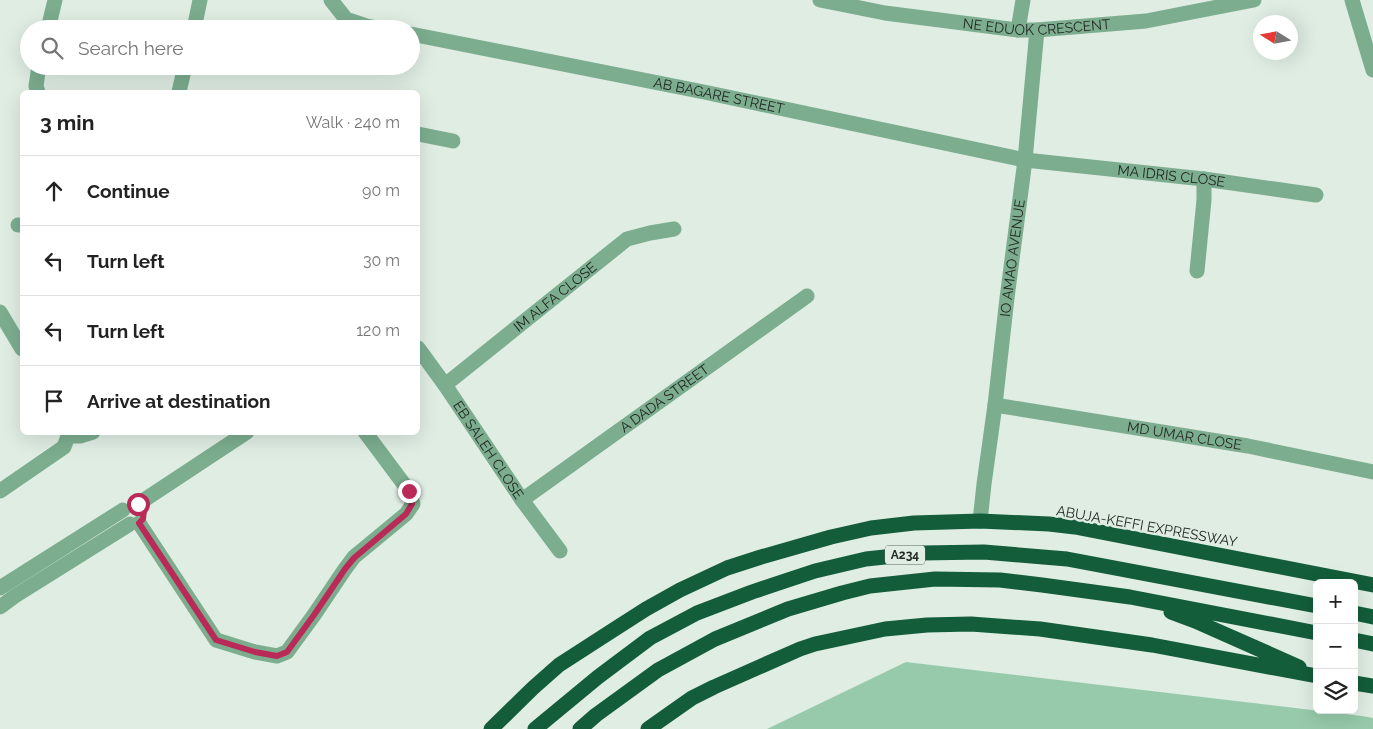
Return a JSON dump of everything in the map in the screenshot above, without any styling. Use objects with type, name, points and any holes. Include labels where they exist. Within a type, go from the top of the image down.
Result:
[{"type":"highway","name":"ABUJA-KEFFI EXPRESSWAY","points":[[491,729],[532,688],[559,665],[646,609],[680,590],[727,568],[762,556],[871,528],[914,523],[980,521],[1049,524],[1075,527],[1373,585]]},
{"type":"highway","name":"A234","points":[[535,729],[598,676],[650,638],[697,613],[806,574],[866,559],[922,552],[984,552],[1067,559],[1313,605]]},
{"type":"highway","name":"A234","points":[[580,729],[596,715],[658,670],[715,639],[788,609],[870,586],[935,579],[1000,580],[1130,597],[1313,632]]},
{"type":"highway","points":[[1130,597],[1194,621],[1313,674]]},
{"type":"highway","points":[[1358,614],[1373,616]]},
{"type":"highway","points":[[648,729],[700,694],[815,644],[885,629],[926,625],[971,624],[1050,630],[1152,645],[1313,675]]},
{"type":"highway","points":[[1358,641],[1373,644]]},
{"type":"highway","points":[[1358,684],[1373,686]]},
{"type":"street","points":[[50,20],[54,0]]},
{"type":"street","points":[[196,20],[200,0]]},
{"type":"street","points":[[331,0],[346,19],[349,20]]},
{"type":"street","name":"NE EDUOK CRESCENT","points":[[820,0],[886,6],[1018,30],[1146,21],[1254,0]]},
{"type":"street","points":[[1018,30],[1023,0]]},
{"type":"street","points":[[1352,0],[1373,70]]},
{"type":"street","name":"IO AMAO AVENUE","points":[[980,521],[1015,244],[1038,30]]},
{"type":"street","name":"AB BAGARE STREET","points":[[420,36],[704,92],[1024,160]]},
{"type":"street","points":[[37,90],[38,75]]},
{"type":"street","points":[[179,90],[183,75]]},
{"type":"street","points":[[420,134],[453,141]]},
{"type":"street","name":"MA IDRIS CLOSE","points":[[1024,160],[1204,179],[1316,195]]},
{"type":"street","points":[[1197,271],[1204,200],[1204,179]]},
{"type":"street","name":"IM ALFA CLOSE","points":[[445,385],[627,239],[674,229]]},
{"type":"street","name":"A DADA STREET","points":[[522,500],[807,296]]},
{"type":"street","points":[[0,312],[20,346]]},
{"type":"street","name":"EB SALEH CLOSE","points":[[420,351],[522,500],[560,551]]},
{"type":"street","name":"MD UMAR CLOSE","points":[[995,405],[1248,446],[1373,472]]},
{"type":"street","points":[[0,490],[64,446],[68,435]]},
{"type":"street","points":[[138,504],[242,435]]},
{"type":"street","points":[[123,510],[125,521],[135,523],[216,640],[255,652],[277,656],[287,652],[354,558],[406,514],[412,504],[409,491],[366,435]]},
{"type":"street","points":[[0,607],[8,589],[123,510],[126,506],[134,502],[144,510],[143,519],[8,589]]},
{"type":"green space","points":[[906,662],[1313,710],[1313,714],[1345,714],[1373,718],[1373,729],[767,729]]},
{"type":"route","points":[[138,504],[144,510],[143,519],[139,523],[216,640],[255,652],[277,656],[287,652],[354,558],[406,514],[412,504],[409,491]]}]
